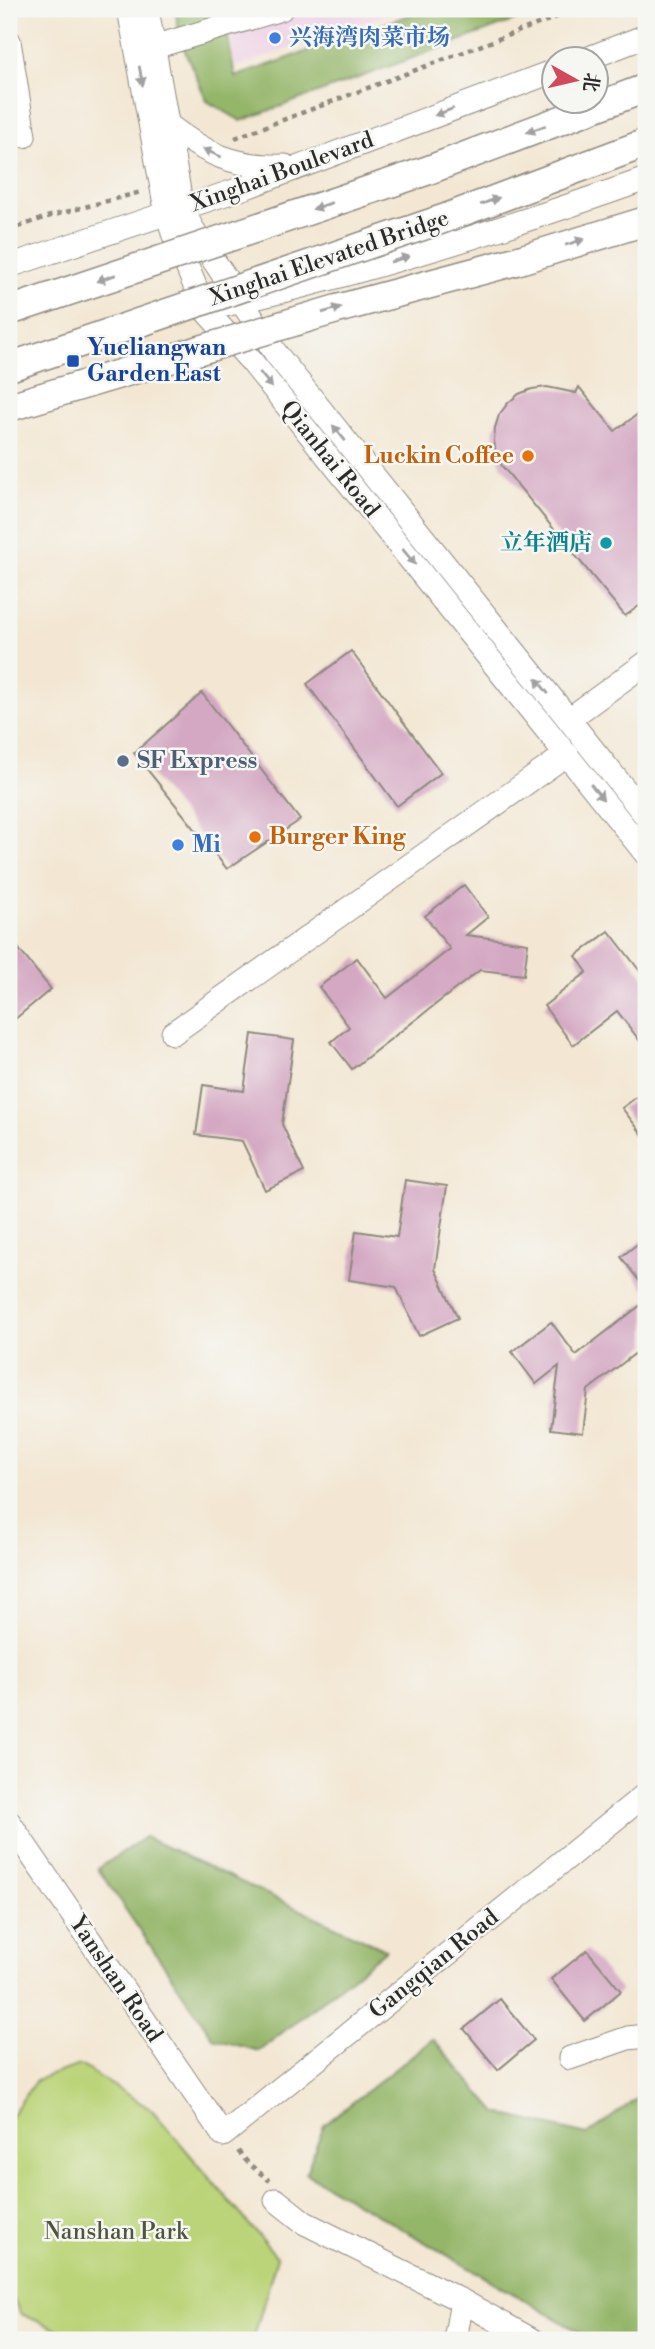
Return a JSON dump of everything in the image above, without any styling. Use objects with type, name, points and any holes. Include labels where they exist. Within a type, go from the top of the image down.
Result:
[{"type":"main road","points":[[9,311],[426,171],[646,88]]},
{"type":"main road","name":"Xinghai Elevated Bridge","points":[[9,367],[443,219],[646,143]]},
{"type":"main road","points":[[9,407],[337,309],[516,261],[646,221]]},
{"type":"street","name":"Qianhai Road","points":[[129,9],[175,211],[205,310],[253,362],[646,853]]},
{"type":"street","name":"Qianhai Road","points":[[147,9],[167,124],[175,211],[192,228],[239,302],[277,355],[646,816]]},
{"type":"street","points":[[154,47],[281,9]]},
{"type":"street","points":[[610,50],[646,36]]},
{"type":"street","points":[[9,41],[24,136]]},
{"type":"street","name":"Xinghai Boulevard","points":[[9,266],[302,166],[540,76]]},
{"type":"street","points":[[167,124],[192,143],[223,158],[246,165],[302,166]]},
{"type":"street","points":[[9,361],[378,266],[646,179]]},
{"type":"street","points":[[569,719],[646,663]]},
{"type":"street","points":[[173,1033],[567,754]]},
{"type":"street","name":"Gangqian Road","points":[[223,2135],[646,1794]]},
{"type":"street","name":"Yanshan Road","points":[[9,1822],[223,2135]]},
{"type":"street","points":[[570,2058],[628,2038],[646,2036]]},
{"type":"street","points":[[273,2190],[305,2222],[462,2301],[532,2340]]},
{"type":"street","points":[[455,2340],[462,2301]]},
{"type":"path","points":[[229,141],[578,9]]},
{"type":"path","points":[[9,230],[131,195]]},
{"type":"path","points":[[223,2135],[273,2190]]},
{"type":"shaded area","name":"兴海湾肉菜市场","points":[[226,9],[403,9],[236,67]]},
{"type":"green space","points":[[175,9],[223,9],[235,77],[426,9],[546,9],[241,121],[207,101],[181,42]]},
{"type":"green space","points":[[145,1837],[386,1950],[259,2051],[214,2039],[98,1869]]},
{"type":"green space","points":[[433,2039],[497,2113],[587,2135],[646,2092],[646,2340],[593,2340],[306,2173],[324,2125]]},
{"type":"green space","name":"Nanshan Park","points":[[80,2065],[152,2110],[277,2257],[253,2340],[81,2340],[21,2314],[9,2292],[9,2119],[36,2080]]},
{"type":"building","name":"立年酒店","points":[[547,387],[576,393],[579,387],[615,431],[646,408],[646,601],[625,616],[502,466],[496,454],[495,428],[499,415],[508,403],[519,394]]},
{"type":"building","points":[[351,651],[441,773],[397,806],[307,684]]},
{"type":"building","points":[[202,693],[300,820],[227,869],[134,753]]},
{"type":"building","points":[[464,885],[488,917],[466,935],[528,943],[524,975],[480,970],[352,1069],[331,1042],[349,1027],[319,987],[357,958],[387,998],[450,949],[425,916]]},
{"type":"building","points":[[609,931],[646,979],[646,1049],[617,1011],[573,1045],[544,1006],[587,972],[576,956]]},
{"type":"building","points":[[9,937],[51,989],[9,1024]]},
{"type":"building","points":[[252,1034],[294,1040],[282,1124],[304,1172],[265,1190],[242,1141],[196,1135],[203,1085],[244,1091]]},
{"type":"building","points":[[646,1090],[646,1139],[622,1108]]},
{"type":"building","points":[[405,1180],[447,1186],[435,1269],[458,1318],[419,1336],[396,1287],[349,1280],[356,1231],[397,1237]]},
{"type":"building","points":[[646,1237],[646,1290],[621,1257]]},
{"type":"building","points":[[646,1301],[646,1345],[588,1390],[583,1433],[551,1429],[559,1366],[536,1384],[512,1352],[551,1322],[576,1355]]},
{"type":"building","points":[[587,1950],[621,1991],[585,2021],[551,1979]]},
{"type":"building","points":[[500,1999],[534,2040],[498,2070],[464,2029]]},
{"type":"place","name":"兴海湾肉菜市场","points":[[275,38]]},
{"type":"place","name":"Yueliangwan Garden East","points":[[73,361]]},
{"type":"place","name":"Luckin Coffee","points":[[528,456]]},
{"type":"place","name":"立年酒店","points":[[606,543]]},
{"type":"place","name":"SF Express","points":[[123,761]]},
{"type":"place","name":"Burger King","points":[[255,837]]},
{"type":"place","name":"Mi","points":[[178,845]]}]
